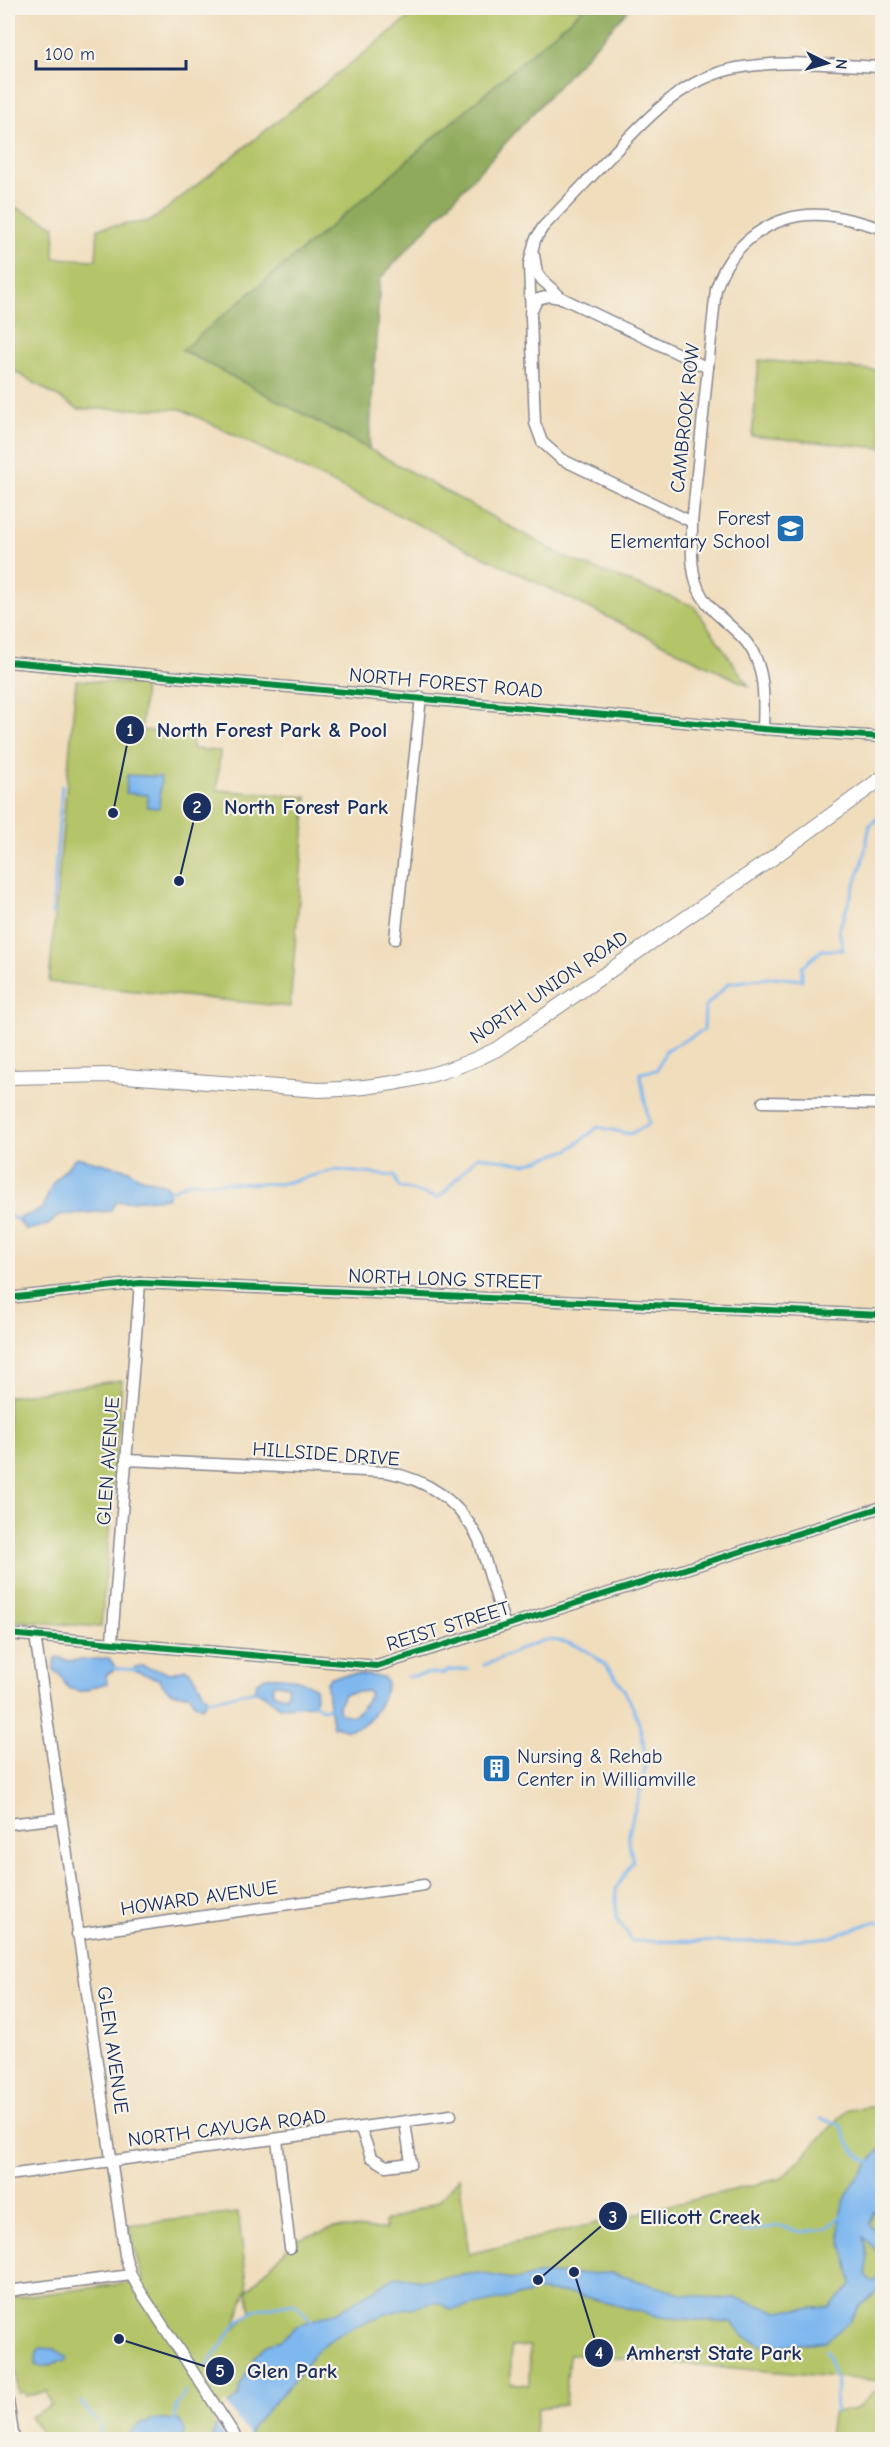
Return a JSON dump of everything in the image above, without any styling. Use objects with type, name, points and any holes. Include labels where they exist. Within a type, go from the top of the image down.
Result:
[{"type":"main road","name":"NORTH UNION ROAD","points":[[8,1077],[111,1075],[320,1090],[356,1089],[401,1082],[460,1066],[507,1042],[771,859],[882,778]]},
{"type":"street","points":[[692,522],[561,459],[542,442],[535,423],[530,313],[529,264],[536,240],[543,227],[646,119],[676,93],[698,82],[735,68],[755,65],[882,67]]},
{"type":"street","name":"CAMBROOK ROW","points":[[763,729],[761,672],[748,644],[701,595],[692,560],[692,522],[716,289],[720,276],[735,253],[748,240],[773,224],[804,215],[828,215],[881,228]]},
{"type":"street","points":[[536,240],[534,254],[537,273],[552,291],[562,298],[708,368]]},
{"type":"street","points":[[530,313],[538,299],[549,296],[562,298]]},
{"type":"street","name":"NORTH FOREST ROAD","points":[[8,662],[763,729],[882,736]]},
{"type":"street","points":[[395,939],[421,697]]},
{"type":"street","points":[[763,1102],[882,1104]]},
{"type":"street","name":"NORTH LONG STREET","points":[[8,1298],[140,1283],[882,1315]]},
{"type":"street","name":"GLEN AVENUE","points":[[112,1641],[140,1283]]},
{"type":"street","name":"HILLSIDE DRIVE","points":[[126,1460],[387,1472],[428,1485],[453,1503],[472,1527],[505,1626]]},
{"type":"street","name":"REIST STREET","points":[[8,1634],[112,1641],[377,1666],[882,1507]]},
{"type":"street","name":"GLEN AVENUE","points":[[35,1635],[125,2255],[131,2275],[238,2439]]},
{"type":"street","points":[[8,1824],[61,1818]]},
{"type":"street","name":"HOWARD AVENUE","points":[[77,1934],[424,1885]]},
{"type":"street","name":"NORTH CAYUGA ROAD","points":[[8,2175],[361,2129],[450,2115]]},
{"type":"street","points":[[361,2129],[371,2157],[386,2166],[411,2163],[405,2122]]},
{"type":"street","points":[[276,2140],[290,2248]]},
{"type":"street","points":[[8,2291],[131,2275]]},
{"type":"street","points":[[8,2401],[14,2439]]},
{"type":"green space","points":[[421,8],[584,8],[349,211],[182,350],[569,559],[694,606],[749,686],[181,409],[78,409],[8,367],[8,204],[55,226],[54,258],[96,260],[98,228],[151,221]]},
{"type":"green space","points":[[584,8],[630,8],[380,279],[369,449],[182,350],[349,211]]},
{"type":"green space","points":[[759,360],[882,371],[882,448],[752,436]]},
{"type":"green space","points":[[76,680],[145,685],[141,730],[192,735],[192,749],[220,751],[217,790],[307,797],[290,1007],[49,982]]},
{"type":"green space","points":[[122,1380],[101,1627],[8,1620],[8,1397]]},
{"type":"green space","points":[[882,2106],[882,2381],[569,2354],[565,2405],[538,2408],[534,2439],[46,2439],[30,2417],[51,2406],[47,2391],[26,2397],[25,2392],[18,2393],[8,2304],[12,2298],[143,2281],[128,2225],[238,2213],[248,2290],[295,2240],[334,2228],[385,2229],[384,2222],[439,2201],[459,2177],[469,2254],[782,2178],[848,2109]],"holes":[[[247,2290],[251,2312],[233,2330]],[[530,2346],[529,2385],[511,2383],[511,2347]]]},
{"type":"green space","points":[[873,2392],[882,2393],[882,2439],[829,2439],[832,2414],[858,2408]]},
{"type":"water","points":[[127,775],[161,777],[159,808],[147,807],[148,795],[126,793]]},
{"type":"water","points":[[76,1157],[129,1170],[137,1176],[165,1185],[170,1191],[167,1198],[116,1202],[110,1211],[59,1215],[48,1225],[26,1230],[17,1219],[42,1209],[53,1183]]},
{"type":"water","points":[[58,1657],[69,1661],[109,1658],[116,1668],[106,1675],[107,1684],[78,1691],[68,1688],[54,1670],[54,1662]]},
{"type":"water","points":[[142,1666],[171,1673],[186,1669],[193,1675],[208,1699],[202,1707],[193,1702],[190,1694],[169,1691],[160,1680],[134,1670],[135,1667]]},
{"type":"water","points":[[357,1674],[383,1677],[387,1683],[378,1706],[371,1717],[360,1726],[347,1730],[333,1727],[327,1688],[327,1682],[331,1677]],"holes":[[[367,1691],[370,1693],[358,1712],[352,1716],[340,1713],[339,1705],[344,1694]]]},
{"type":"water","points":[[266,1677],[292,1678],[315,1688],[316,1697],[313,1705],[280,1707],[263,1694],[254,1691],[257,1682]],"holes":[[[274,1684],[286,1685],[288,1688],[286,1696],[274,1694],[272,1688]]]},
{"type":"water","points":[[882,2147],[880,2194],[882,2213],[874,2211],[869,2224],[882,2243],[882,2288],[860,2306],[850,2321],[826,2341],[767,2348],[744,2336],[731,2323],[660,2317],[575,2294],[540,2291],[451,2310],[441,2304],[432,2303],[389,2313],[337,2335],[311,2357],[304,2369],[252,2427],[248,2439],[212,2440],[220,2416],[238,2397],[240,2385],[257,2354],[267,2344],[281,2340],[297,2326],[340,2310],[397,2276],[422,2280],[479,2273],[516,2280],[535,2275],[613,2273],[681,2294],[718,2299],[736,2298],[776,2311],[830,2307],[852,2284],[840,2234],[842,2209],[859,2176]],"holes":[[[863,2237],[877,2252],[881,2263],[881,2269],[874,2282],[870,2281],[865,2274],[868,2258]]]},
{"type":"water","points":[[40,2348],[54,2349],[67,2357],[65,2362],[60,2361],[45,2366],[35,2365]]},
{"type":"water","points":[[150,2420],[180,2421],[185,2431],[180,2439],[124,2439],[142,2422],[146,2424]]},
{"type":"pier","points":[[226,2402],[251,2439],[226,2439],[213,2421]]},
{"type":"waterway","points":[[52,914],[62,786]]},
{"type":"waterway","points":[[170,1191],[189,1182],[280,1184],[335,1170],[394,1176],[399,1187],[439,1198],[478,1156],[526,1164],[569,1150],[598,1127],[630,1134],[649,1124],[640,1073],[657,1070],[666,1050],[704,1030],[705,1007],[729,983],[775,977],[802,980],[802,967],[822,950],[843,950],[839,930],[862,864],[870,825],[882,815]]},
{"type":"waterway","points":[[8,1216],[17,1219]]},
{"type":"waterway","points":[[484,1665],[542,1641],[569,1643],[588,1652],[605,1665],[619,1682],[630,1701],[638,1721],[645,1762],[641,1790],[629,1834],[633,1861],[616,1888],[616,1917],[632,1941],[766,1942],[831,1937],[876,1921],[882,1923]]},
{"type":"waterway","points":[[113,1668],[136,1670]]},
{"type":"waterway","points":[[407,1677],[468,1669]]},
{"type":"waterway","points":[[206,1700],[256,1691]]},
{"type":"waterway","points":[[312,1701],[322,1709],[332,1706]]},
{"type":"waterway","points":[[821,2119],[840,2124],[845,2137],[856,2153],[873,2163]]},
{"type":"waterway","points":[[741,2232],[778,2226],[802,2232],[827,2229],[843,2214]]},
{"type":"waterway","points":[[206,2367],[236,2324],[254,2310],[294,2303],[313,2322]]},
{"type":"waterway","points":[[826,2350],[837,2382],[835,2412]]},
{"type":"waterway","points":[[174,2421],[176,2406],[185,2392]]},
{"type":"waterway","points":[[81,2402],[96,2421]]},
{"type":"waterway","points":[[100,2426],[101,2440]]},
{"type":"cycle path","points":[[8,662],[763,729],[882,737]]},
{"type":"cycle path","points":[[8,1298],[140,1283],[882,1315]]},
{"type":"cycle path","points":[[8,1634],[377,1666],[882,1507]]},
{"type":"place","name":"Forest Elementary School","points":[[791,529]]},
{"type":"place","name":"North Forest Park & Pool","points":[[113,813]]},
{"type":"place","name":"North Forest Park","points":[[179,881]]},
{"type":"place","name":"Nursing & Rehab Center in Williamville","points":[[496,1768]]},
{"type":"place","name":"Amherst State Park","points":[[574,2272]]},
{"type":"place","name":"Ellicott Creek","points":[[538,2280]]},
{"type":"place","name":"Glen Park","points":[[119,2339]]}]
